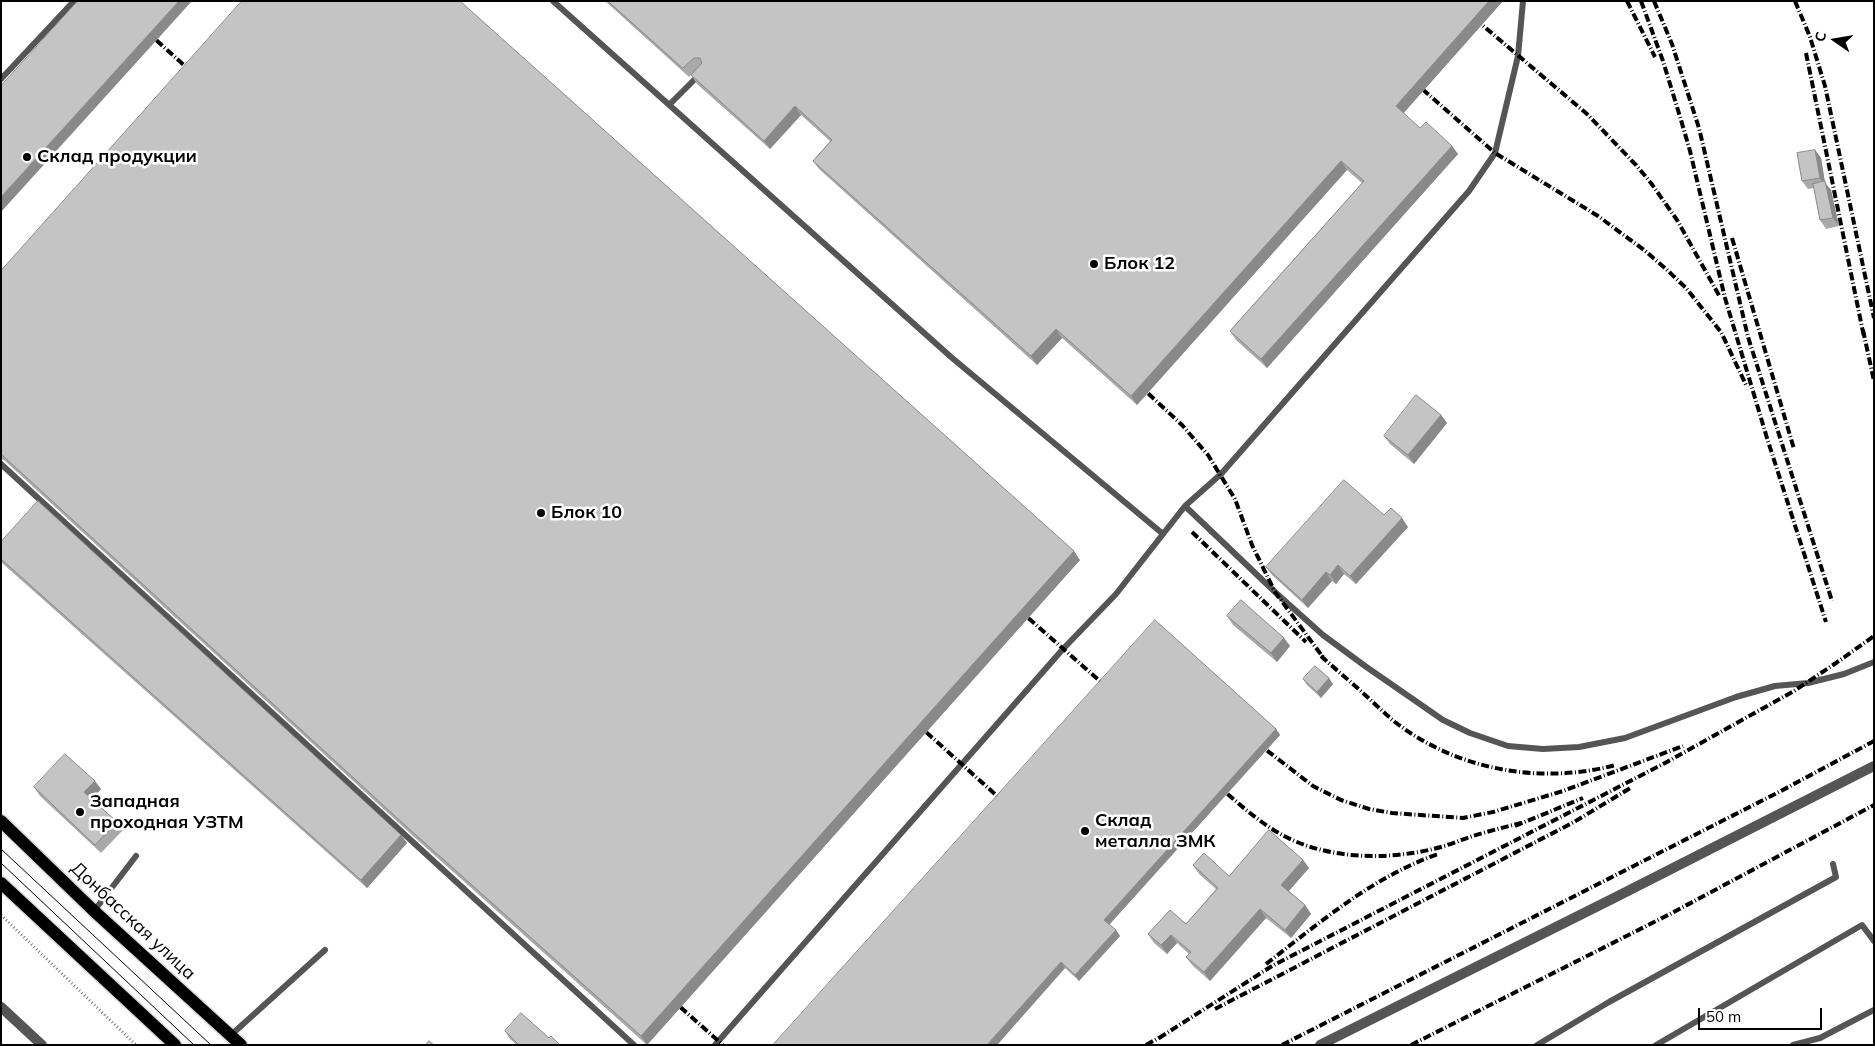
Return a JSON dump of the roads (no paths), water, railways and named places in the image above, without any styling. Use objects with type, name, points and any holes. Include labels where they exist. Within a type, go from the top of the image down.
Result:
[{"type":"main road","name":"Донбасская улица","points":[[1,821],[94,911],[241,1045]]},
{"type":"main road","points":[[1,883],[175,1045]]},
{"type":"street","points":[[1320,1045],[1874,766]]},
{"type":"street","points":[[1,1007],[42,1045]]},
{"type":"lane","points":[[1,79],[74,1]]},
{"type":"lane","points":[[553,1],[951,357],[1163,534]]},
{"type":"lane","points":[[715,1045],[1063,649],[1116,594],[1185,506],[1221,474],[1469,191],[1495,153],[1518,56],[1523,1]]},
{"type":"lane","points":[[669,105],[703,70]]},
{"type":"lane","points":[[1,464],[634,1045]]},
{"type":"lane","points":[[1185,506],[1323,635],[1443,720],[1470,733],[1508,746],[1543,750],[1579,747],[1625,738],[1736,697],[1775,686],[1808,683],[1844,674],[1874,662]]},
{"type":"lane","points":[[94,911],[136,856]]},
{"type":"lane","points":[[1537,1045],[1609,1002],[1836,877],[1833,864]]},
{"type":"lane","points":[[1656,1045],[1862,925],[1874,941]]},
{"type":"lane","points":[[230,1035],[325,950]]},
{"type":"lane","points":[[1793,1045],[1820,1038],[1874,1010]]},
{"type":"tram line","points":[[1,849],[211,1045]]},
{"type":"tram line","points":[[1,863],[194,1045]]},
{"type":"railway","points":[[1454,1],[1587,114],[1636,165],[1677,220],[1720,297]]},
{"type":"railway","points":[[1627,1],[1655,57]]},
{"type":"railway","points":[[1641,1],[1663,61],[1681,120],[1725,298],[1767,438],[1826,622]]},
{"type":"railway","points":[[1654,1],[1672,44],[1699,128],[1748,337],[1832,601]]},
{"type":"railway","points":[[1795,1],[1810,37],[1825,86],[1874,318]]},
{"type":"railway","points":[[146,31],[195,75]]},
{"type":"railway","points":[[1806,53],[1864,337]]},
{"type":"railway","points":[[1412,80],[1495,153],[1598,216],[1666,269],[1686,288],[1721,332],[1747,387]]},
{"type":"railway","points":[[1732,238],[1794,449]]},
{"type":"railway","points":[[1863,330],[1874,381]]},
{"type":"railway","points":[[1138,384],[1182,425],[1208,455],[1235,499],[1252,545],[1275,592],[1325,660]]},
{"type":"railway","points":[[1192,532],[1306,642]]},
{"type":"railway","points":[[1018,609],[1110,690]]},
{"type":"railway","points":[[1159,1038],[1272,966],[1665,763],[1794,691],[1874,636]]},
{"type":"railway","points":[[1321,656],[1395,722],[1445,752],[1472,762],[1500,769],[1529,773],[1587,771],[1616,765]]},
{"type":"railway","points":[[916,723],[1007,805]]},
{"type":"railway","points":[[1282,1045],[1779,792],[1874,741]]},
{"type":"railway","points":[[1256,742],[1313,786],[1341,800],[1369,809],[1392,813],[1463,818],[1493,812],[1563,791],[1683,746]]},
{"type":"railway","points":[[1217,785],[1253,816],[1277,832],[1313,848],[1353,855],[1374,856],[1414,853],[1438,848],[1479,834],[1521,823]]},
{"type":"railway","points":[[1215,1009],[1574,822],[1632,787]]},
{"type":"railway","points":[[1515,826],[1583,798]]},
{"type":"railway","points":[[1411,1045],[1670,914],[1874,805]]},
{"type":"railway","points":[[1266,964],[1327,917],[1369,888],[1391,875],[1438,854]]},
{"type":"railway","points":[[670,998],[723,1045]]},
{"type":"railway","points":[[1146,1045],[1164,1035]]},
{"type":"place","name":"Склад продукции","points":[[27,157]]},
{"type":"place","name":"Блок 12","points":[[1094,264]]},
{"type":"place","name":"Блок 10","points":[[541,513]]},
{"type":"place","name":"Западная проходная УЗТМ","points":[[80,812]]},
{"type":"place","name":"Склад металла ЗМК","points":[[1085,831]]}]
